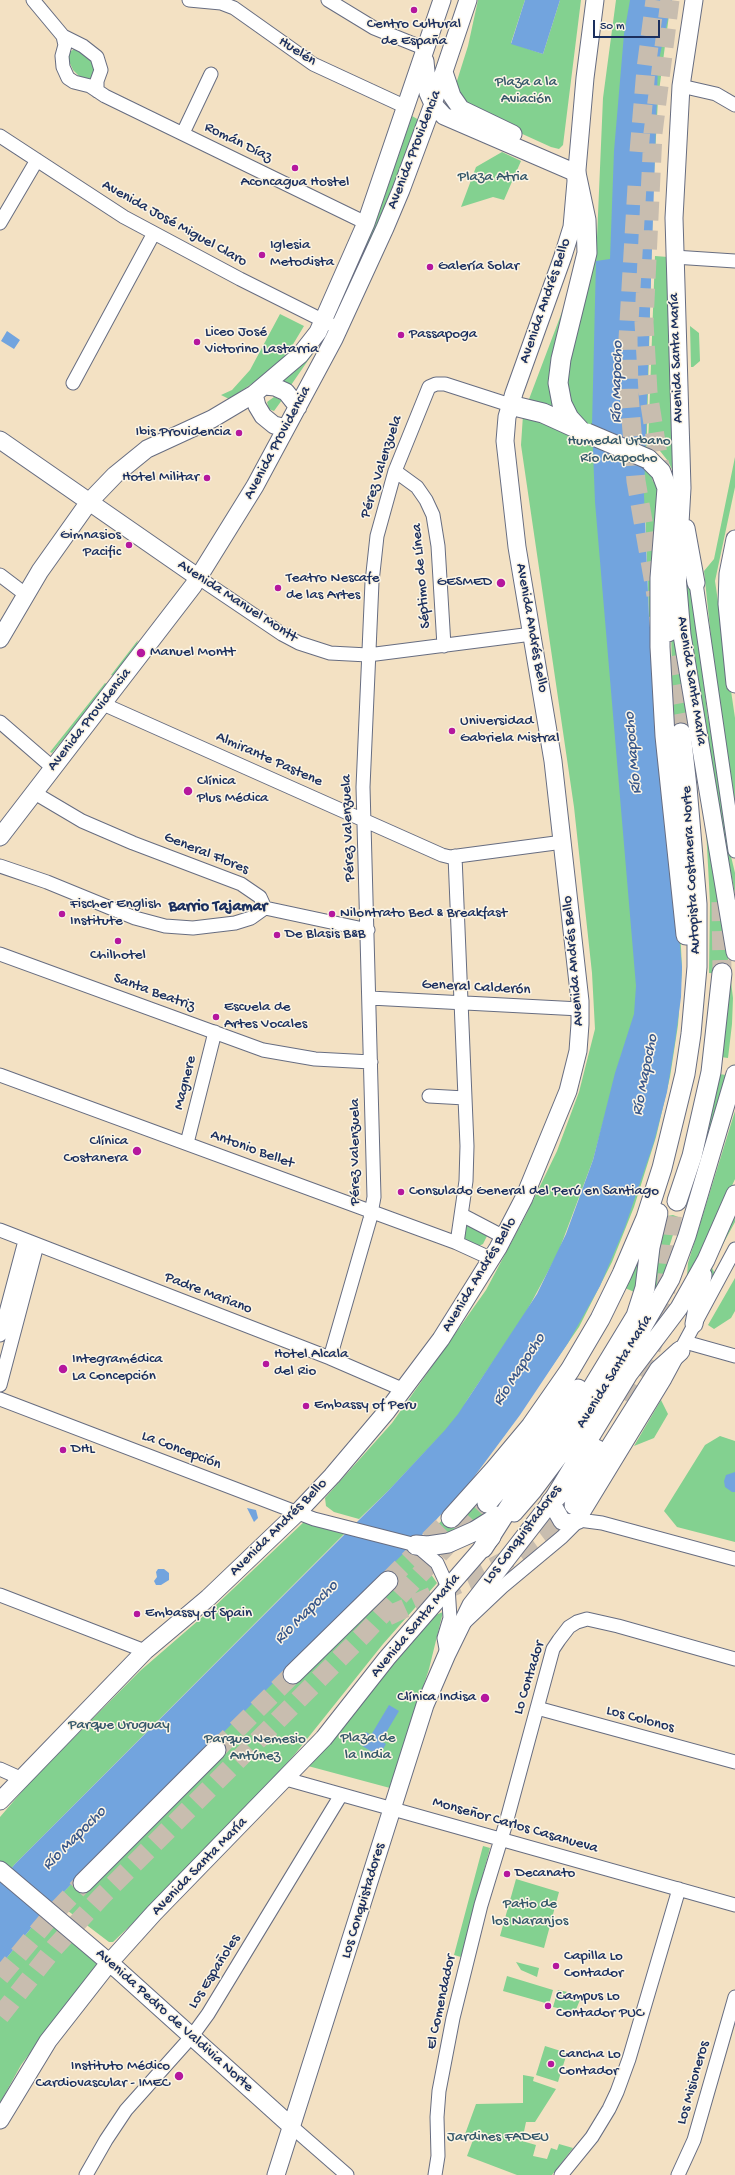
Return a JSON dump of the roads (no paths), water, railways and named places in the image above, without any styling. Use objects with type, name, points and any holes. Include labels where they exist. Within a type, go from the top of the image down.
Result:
[{"type":"highway","points":[[577,168],[586,220],[587,253],[561,359],[558,382],[560,397],[566,411],[583,432]]},
{"type":"highway","points":[[510,405],[543,413],[583,432],[648,459],[661,472],[667,488],[659,601],[662,686],[666,758],[685,919],[691,1034]]},
{"type":"highway","points":[[662,686],[677,576]]},
{"type":"highway","name":"Autopista Costanera Norte","points":[[451,1518],[531,1426],[570,1370],[600,1319],[622,1274],[646,1218],[671,1137],[681,1096],[691,1034],[697,974],[698,927],[688,794],[681,733]]},
{"type":"highway","points":[[677,1201],[692,1156],[710,1079],[722,973]]},
{"type":"highway","points":[[483,1548],[505,1512],[568,1428],[638,1312],[645,1288],[650,1247],[671,1137]]},
{"type":"highway","points":[[487,1503],[520,1465],[567,1406],[609,1341],[632,1298]]},
{"type":"highway","points":[[577,1513],[659,1370],[683,1346]]},
{"type":"highway","points":[[551,1502],[590,1460],[626,1401]]},
{"type":"highway","points":[[416,1544],[428,1546],[448,1543],[488,1524],[505,1512]]},
{"type":"highway","points":[[293,1674],[388,1581]]},
{"type":"highway","points":[[83,1883],[216,1750]]},
{"type":"main road","name":"Avenida Providencia","points":[[0,837],[52,767],[103,704],[199,578],[248,500],[298,407],[331,324],[442,0]]},
{"type":"main road","name":"Avenida Providencia","points":[[331,324],[401,190],[433,104],[468,0]]},
{"type":"main road","name":"Avenida Andrés Bello","points":[[0,1801],[20,1778],[145,1651],[216,1591],[297,1513],[350,1455],[404,1390],[450,1326],[492,1259],[524,1198],[568,1090],[578,1051],[580,1009],[553,761],[517,547],[506,465],[505,427],[510,405],[568,239],[573,217],[587,60],[595,0]]},
{"type":"main road","name":"Avenida Santa María","points":[[694,0],[681,86],[675,163],[674,256],[681,506],[677,576],[682,635],[735,952]]},
{"type":"main road","points":[[426,49],[426,85],[433,104],[448,118],[577,168]]},
{"type":"main road","points":[[444,72],[452,96],[461,109],[577,168]]},
{"type":"main road","points":[[0,639],[25,594],[89,502],[115,475],[148,449],[212,419],[260,390],[331,324]]},
{"type":"main road","points":[[260,390],[275,387],[286,392],[298,407]]},
{"type":"main road","points":[[260,390],[256,406],[265,418],[274,425],[286,428]]},
{"type":"main road","name":"Avenida Manuel Montt","points":[[0,440],[199,578]]},
{"type":"main road","points":[[681,506],[696,583]]},
{"type":"main road","points":[[735,539],[728,574],[727,604],[735,684]]},
{"type":"main road","points":[[677,576],[687,577],[696,583]]},
{"type":"main road","name":"Avenida Santa María","points":[[0,2120],[48,2041],[110,1963],[154,1913],[286,1779],[328,1733],[380,1667],[555,1463],[602,1393],[661,1298],[675,1269],[687,1236],[735,1074]]},
{"type":"main road","name":"Los Conquistadores","points":[[276,2175],[425,1705],[458,1629],[479,1594],[551,1502],[629,1374],[679,1308],[706,1260],[735,1194]]},
{"type":"main road","points":[[694,1324],[706,1260]]},
{"type":"main road","points":[[551,1502],[562,1521],[570,1523],[577,1513]]},
{"type":"main road","name":"Avenida Pedro de Valdivia Norte","points":[[2,1872],[110,1963],[291,2126]]},
{"type":"street","points":[[32,0],[63,36],[83,46],[97,57],[101,70],[97,81],[97,91]]},
{"type":"street","name":"Huelén","points":[[189,0],[221,3],[234,8],[313,64],[406,106]]},
{"type":"street","points":[[328,0],[374,28],[426,49]]},
{"type":"street","name":"Román Díaz","points":[[63,36],[65,45],[62,62],[64,71],[74,82],[90,86],[105,96],[366,223]]},
{"type":"street","points":[[183,133],[211,74]]},
{"type":"street","points":[[681,86],[716,94],[735,105]]},
{"type":"street","name":"Avenida José Miguel Claro","points":[[0,136],[124,217],[331,324]]},
{"type":"street","points":[[0,223],[37,160]]},
{"type":"street","points":[[72,383],[154,233]]},
{"type":"street","points":[[674,256],[735,261]]},
{"type":"street","name":"Pérez Valenzuela","points":[[330,1358],[372,1212],[374,1197],[364,774],[368,655],[375,548],[384,504],[395,471],[410,429],[431,385],[445,384],[510,405]]},
{"type":"street","name":"Séptimo de Línea","points":[[395,471],[417,487],[426,500],[433,515],[438,546],[444,646]]},
{"type":"street","points":[[0,575],[25,594]]},
{"type":"street","name":"Avenida Manuel Montt","points":[[199,578],[260,620],[299,643],[330,653],[368,655],[532,634]]},
{"type":"street","points":[[696,583],[733,824],[735,851]]},
{"type":"street","name":"Almirante Pastene","points":[[103,704],[442,855],[455,856],[562,842]]},
{"type":"street","points":[[0,722],[52,767]]},
{"type":"street","name":"General Flores","points":[[33,792],[88,823],[241,884],[260,897],[265,908]]},
{"type":"street","points":[[455,856],[467,1162],[462,1215],[457,1243]]},
{"type":"street","points":[[0,866],[47,882],[135,918],[160,925],[193,928],[236,923],[251,918],[265,908],[368,930]]},
{"type":"street","name":"Santa Beatriz","points":[[0,954],[273,1052],[315,1059],[371,1062]]},
{"type":"street","name":"General Calderón","points":[[370,998],[580,1009]]},
{"type":"street","name":"Magnere","points":[[187,1142],[215,1032]]},
{"type":"street","name":"Antonio Bellet","points":[[0,1075],[187,1142],[457,1243],[492,1259]]},
{"type":"street","points":[[429,1096],[465,1098]]},
{"type":"street","points":[[462,1215],[504,1237]]},
{"type":"street","name":"Padre Mariano","points":[[0,1230],[330,1358],[404,1390]]},
{"type":"street","points":[[0,1335],[31,1243]]},
{"type":"street","points":[[0,1386],[31,1243]]},
{"type":"street","points":[[735,1249],[683,1346],[721,1352],[735,1356]]},
{"type":"street","points":[[721,1352],[735,1363]]},
{"type":"street","name":"La Concepción","points":[[1,1397],[297,1513],[351,1529],[416,1544]]},
{"type":"street","points":[[577,1513],[602,1523],[735,1559]]},
{"type":"street","name":"Los Conquistadores","points":[[458,1629],[502,1587],[562,1537],[577,1513]]},
{"type":"street","points":[[416,1544],[437,1563],[444,1574],[448,1588],[450,1618],[444,1638],[447,1654]]},
{"type":"street","points":[[0,1595],[145,1651]]},
{"type":"street","name":"Lo Contador","points":[[501,1839],[553,1649],[569,1627],[577,1622],[588,1619],[599,1621],[735,1659]]},
{"type":"street","name":"Los Colonos","points":[[537,1708],[735,1762]]},
{"type":"street","points":[[0,1769],[20,1778]]},
{"type":"street","name":"Monseñor Carlos Casanueva","points":[[286,1779],[735,1905]]},
{"type":"street","name":"Los Españoles","points":[[86,2175],[106,2140],[126,2110],[192,2036],[229,1980],[341,1795]]},
{"type":"street","name":"El Comendador","points":[[435,2175],[438,2156],[437,2117],[439,2091],[450,2033],[481,1905],[501,1839]]},
{"type":"street","points":[[560,2175],[592,2137],[609,2109],[617,2092],[679,1889]]},
{"type":"street","name":"Los Misioneros","points":[[678,2175],[694,2140],[735,1997]]},
{"type":"street","name":"Avenida Pedro de Valdivia Norte","points":[[291,2126],[347,2175]]},
{"type":"water","points":[[525,0],[560,0],[543,54],[511,44]]},
{"type":"water","name":"Humedal Urbano Río Mapocho","points":[[630,0],[672,0],[658,64],[644,495],[649,617],[682,967],[681,997],[667,1092],[654,1142],[625,1227],[600,1286],[568,1343],[520,1415],[471,1481],[427,1530],[78,1877],[41,1916],[0,1966],[0,1882],[15,1864],[388,1491],[445,1430],[458,1414],[537,1294],[566,1234],[593,1160],[615,1073],[634,1014],[636,986],[595,502],[592,425],[596,261],[610,259],[614,151],[624,34]]},
{"type":"water","points":[[7,331],[20,340],[14,349],[1,341]]},
{"type":"water","points":[[735,1472],[735,1492],[732,1492],[725,1487],[724,1481],[726,1475]]},
{"type":"water","points":[[247,1508],[256,1510],[258,1518],[254,1522]]},
{"type":"water","points":[[158,1569],[164,1569],[169,1573],[169,1580],[161,1585],[156,1585],[154,1581],[157,1577],[156,1572]]},
{"type":"water","points":[[389,1705],[399,1711],[381,1741],[386,1744],[379,1756],[359,1744],[366,1732],[371,1735]]},
{"type":"tunnel","points":[[639,152],[646,69],[655,0]]},
{"type":"tunnel","points":[[662,480],[648,392],[644,322],[653,133],[670,0]]},
{"type":"tunnel","points":[[637,186],[628,339],[629,394],[636,481],[656,595]]},
{"type":"tunnel","points":[[667,657],[681,733]]},
{"type":"tunnel","points":[[721,902],[722,973]]},
{"type":"tunnel","points":[[626,1401],[643,1370],[659,1328],[665,1300],[673,1209]]},
{"type":"tunnel","points":[[0,2016],[55,1947],[102,1896],[364,1634],[487,1503]]},
{"type":"tunnel","points":[[388,1616],[470,1579],[516,1555],[556,1526],[573,1507]]},
{"type":"tunnel","points":[[388,1581],[451,1518]]},
{"type":"tunnel","points":[[216,1750],[293,1674]]},
{"type":"tunnel","points":[[0,1977],[46,1922],[83,1883]]},
{"type":"place","name":"Centro Cultural de España","points":[[414,10]]},
{"type":"place","name":"Aconcagua Hostel","points":[[295,168]]},
{"type":"place","name":"Iglesia Metodista","points":[[262,255]]},
{"type":"place","name":"Galería Solar","points":[[430,267]]},
{"type":"place","name":"Passapoga","points":[[401,335]]},
{"type":"place","name":"Liceo José Victorino Lastarria","points":[[197,342]]},
{"type":"place","name":"Ibis Providencia","points":[[239,433]]},
{"type":"place","name":"Hotel Militar","points":[[207,478]]},
{"type":"place","name":"Gimnasios Pacific","points":[[129,545]]},
{"type":"place","name":"GESMED","points":[[501,583]]},
{"type":"place","name":"Teatro Nescafe de las Artes","points":[[278,588]]},
{"type":"place","name":"Manuel Montt","points":[[141,653]]},
{"type":"place","name":"Universidad Gabriela Mistral","points":[[452,731]]},
{"type":"place","name":"Clínica Plus Médica","points":[[188,791]]},
{"type":"place","name":"Fischer English Institute","points":[[62,914]]},
{"type":"place","name":"Nilontrato Bed & Breakfast","points":[[332,914]]},
{"type":"place","name":"De Blasis B&B","points":[[277,935]]},
{"type":"place","name":"Chilhotel","points":[[118,941]]},
{"type":"place","name":"Escuela de Artes Vocales","points":[[216,1017]]},
{"type":"place","name":"Clínica Costanera","points":[[137,1151]]},
{"type":"place","name":"Consulado General del Perú en Santiago","points":[[401,1192]]},
{"type":"place","name":"Hotel Alcala del Rio","points":[[266,1364]]},
{"type":"place","name":"Integramédica La Concepción","points":[[63,1369]]},
{"type":"place","name":"Embassy of Peru","points":[[306,1406]]},
{"type":"place","name":"DHL","points":[[63,1450]]},
{"type":"place","name":"Embassy of Spain","points":[[137,1614]]},
{"type":"place","name":"Clínica Indisa","points":[[485,1698]]},
{"type":"place","name":"Decanato","points":[[507,1874]]},
{"type":"place","name":"Capilla Lo Contador","points":[[556,1966]]},
{"type":"place","name":"Campus Lo Contador PUC","points":[[548,2006]]},
{"type":"place","name":"Cancha Lo Contador","points":[[551,2064]]},
{"type":"place","name":"Instituto Médico Cardiovascular - IMEC","points":[[179,2076]]},
{"type":"district","name":"Barrio Tajamar","points":[[218,908]]},
{"type":"park label","name":"Plaza a la Aviación","points":[[526,92]]},
{"type":"park label","name":"Plaza Atria","points":[[493,178]]},
{"type":"park label","name":"Parque Uruguay","points":[[119,1726]]},
{"type":"park label","name":"Parque Nemesio Antúnez","points":[[255,1748]]},
{"type":"park label","name":"Plaza de la India","points":[[368,1748]]},
{"type":"park label","name":"Patio de los Naranjos","points":[[530,1914]]},
{"type":"park label","name":"Jardines FADEU","points":[[498,2138]]},
{"type":"water label","name":"Río Mapocho","points":[[618,382]]},
{"type":"water label","name":"Río Mapocho","points":[[634,753]]},
{"type":"water label","name":"Río Mapocho","points":[[646,1075]]},
{"type":"water label","name":"Río Mapocho","points":[[520,1370]]},
{"type":"water label","name":"Río Mapocho","points":[[307,1613]]},
{"type":"water label","name":"Río Mapocho","points":[[75,1839]]}]
